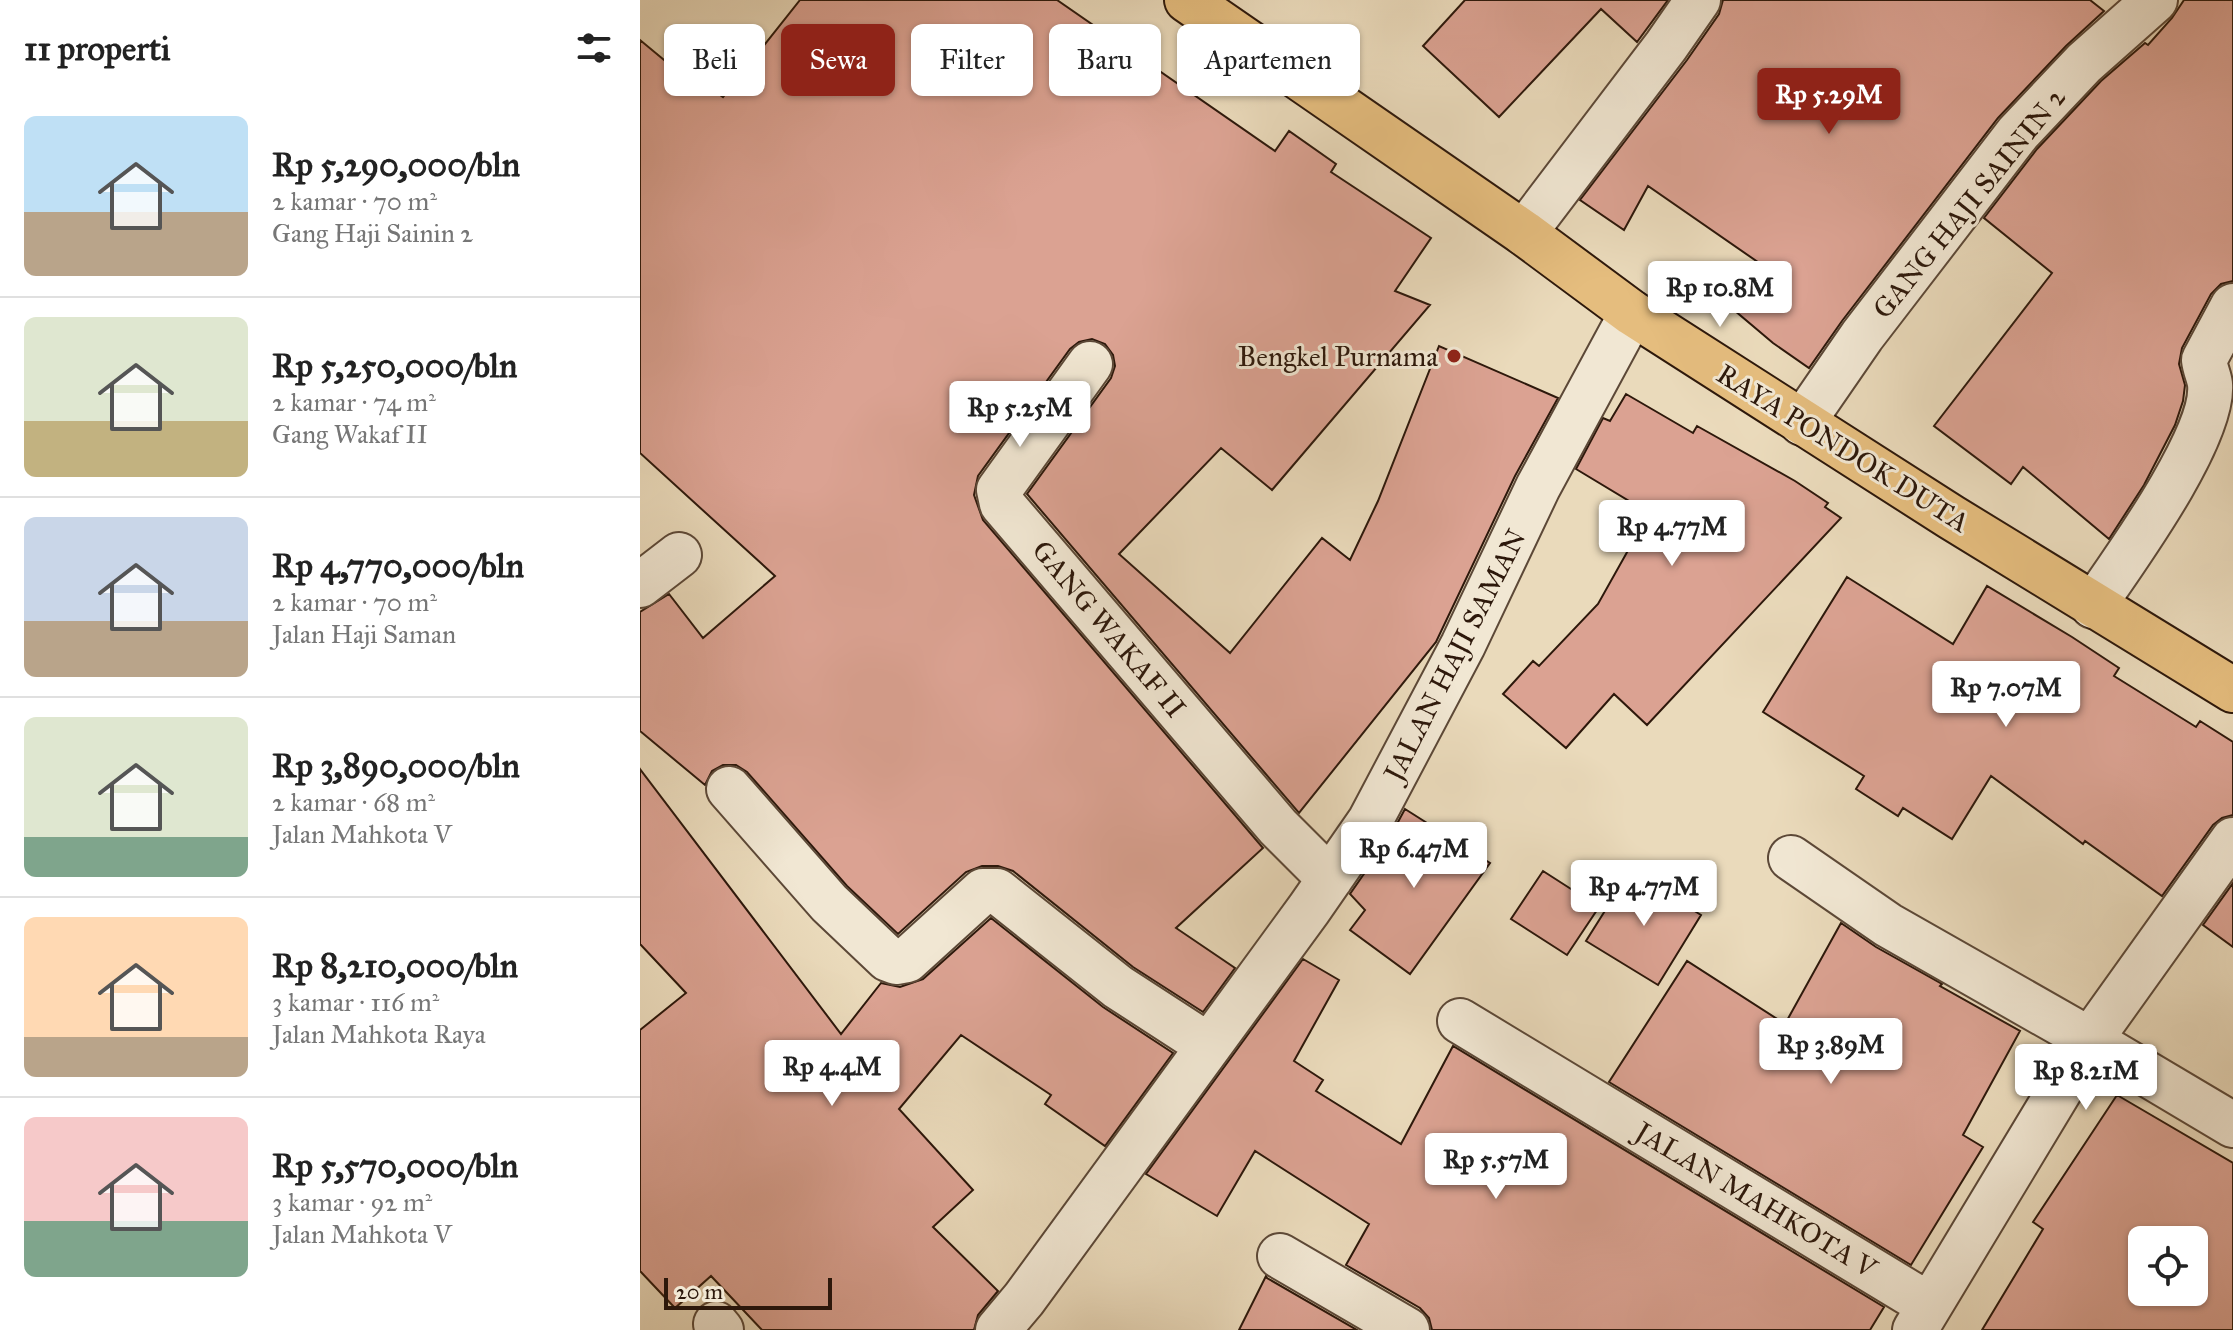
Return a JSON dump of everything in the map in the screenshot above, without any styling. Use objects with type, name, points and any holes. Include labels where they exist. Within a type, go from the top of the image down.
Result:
[{"type":"main road","name":"RAYA PONDOK DUTA","points":[[1187,0],[1524,233],[1632,313],[2093,606],[2233,690]]},
{"type":"street","points":[[1524,233],[1698,0]]},
{"type":"street","name":"GANG HAJI SAININ 2","points":[[1802,423],[1862,336],[2018,133],[2084,63],[2155,0]]},
{"type":"street","points":[[2093,606],[2184,465],[2207,403],[2210,385],[2204,360],[2233,306]]},
{"type":"street","name":"JALAN HAJI SAMAN","points":[[998,1330],[1209,1046],[1370,821],[1469,633],[1538,487],[1632,313]]},
{"type":"street","name":"GANG WAKAF II","points":[[1090,364],[999,490],[1002,504],[1278,827],[1330,879]]},
{"type":"street","points":[[640,585],[679,555]]},
{"type":"street","points":[[729,789],[829,903],[888,959],[896,962],[907,960],[983,891],[997,891],[1118,987],[1209,1046]]},
{"type":"street","points":[[1922,1318],[2090,1040],[2233,840]]},
{"type":"street","points":[[1791,858],[1888,925],[2233,1125]]},
{"type":"street","name":"JALAN MAHKOTA V","points":[[1460,1021],[1922,1318]]},
{"type":"street","points":[[1280,1256],[1407,1330]]},
{"type":"building","points":[[800,0],[1057,0],[1092,24],[1049,24],[1049,96],[1161,96],[1161,72],[1177,83],[1177,96],[1196,96],[1275,151],[1289,131],[1336,164],[1331,172],[1431,238],[1395,291],[1430,305],[1272,490],[1221,448],[1119,554],[1230,653],[1322,538],[1350,560],[1378,501],[1439,346],[1558,398],[1515,476],[1436,642],[1299,813],[1027,494],[1111,378],[1115,366],[1113,355],[1105,344],[1092,339],[1079,342],[1070,349],[978,476],[974,495],[983,520],[1263,848],[1176,928],[1235,968],[1203,1012],[1133,967],[1013,871],[998,866],[982,866],[966,872],[898,934],[847,886],[747,772],[736,765],[723,765],[712,771],[705,785],[640,731],[640,612],[669,594],[703,638],[775,576],[640,453],[640,40],[664,60],[664,96],[765,96],[765,44]]},
{"type":"building","points":[[1465,0],[1668,0],[1637,42],[1601,9],[1499,117],[1423,46]]},
{"type":"building","points":[[1723,0],[2090,0],[2104,11],[1998,118],[1809,368],[1734,310],[1765,267],[1648,186],[1624,230],[1580,200],[1687,60],[1719,14]]},
{"type":"building","points":[[2184,0],[2233,0],[2233,281],[2221,284],[2211,294],[2182,348],[2179,364],[2185,385],[2175,425],[2144,485],[2109,539],[2023,467],[2011,484],[1934,426],[2052,273],[1984,218],[2037,149],[2101,81],[2145,43],[2148,45]]},
{"type":"building","points":[[1626,394],[1693,433],[1697,426],[1795,481],[1828,503],[1825,507],[1841,518],[1647,725],[1614,694],[1566,748],[1503,694],[1533,661],[1539,666],[1598,604],[1649,513],[1576,469],[1603,418],[1610,421]]},
{"type":"building","points":[[1847,577],[1953,644],[1987,586],[2072,637],[2119,668],[2114,676],[2196,727],[2200,721],[2233,742],[2233,815],[2213,825],[2162,896],[2085,841],[2083,844],[1991,776],[1952,839],[1903,808],[1898,816],[1856,789],[1864,776],[1763,712]]},
{"type":"building","points":[[640,769],[841,1034],[881,983],[900,987],[923,979],[991,918],[1103,1007],[1173,1053],[1105,1146],[1045,1104],[1051,1095],[961,1035],[899,1109],[973,1190],[933,1227],[998,1291],[978,1315],[974,1330],[762,1330],[711,1276],[675,1308],[640,1271],[640,1030],[686,993],[640,944]]},
{"type":"building","points":[[1405,809],[1490,863],[1410,974],[1350,930],[1365,910],[1350,894]]},
{"type":"building","points":[[1543,871],[1599,907],[1567,955],[1511,919]]},
{"type":"building","points":[[1630,871],[1701,915],[1658,985],[1586,941]]},
{"type":"building","points":[[2233,883],[2233,947],[2203,925]]},
{"type":"building","points":[[1841,923],[1876,947],[1942,984],[1940,986],[2020,1031],[1963,1135],[1983,1147],[1911,1265],[1609,1082],[1687,961],[1785,1024]]},
{"type":"building","points":[[1303,959],[1339,980],[1294,1061],[1323,1080],[1316,1091],[1401,1144],[1453,1046],[1884,1307],[1870,1330],[1432,1330],[1429,1318],[1420,1308],[1346,1265],[1369,1224],[1255,1151],[1217,1216],[1146,1174]]},
{"type":"building","points":[[2117,1095],[2233,1163],[2233,1330],[1982,1330],[2043,1229],[2033,1222]]},
{"type":"building","points":[[1267,1278],[1357,1330],[1239,1330]]},
{"type":"place","name":"Bengkel Purnama","points":[[1454,356]]}]
